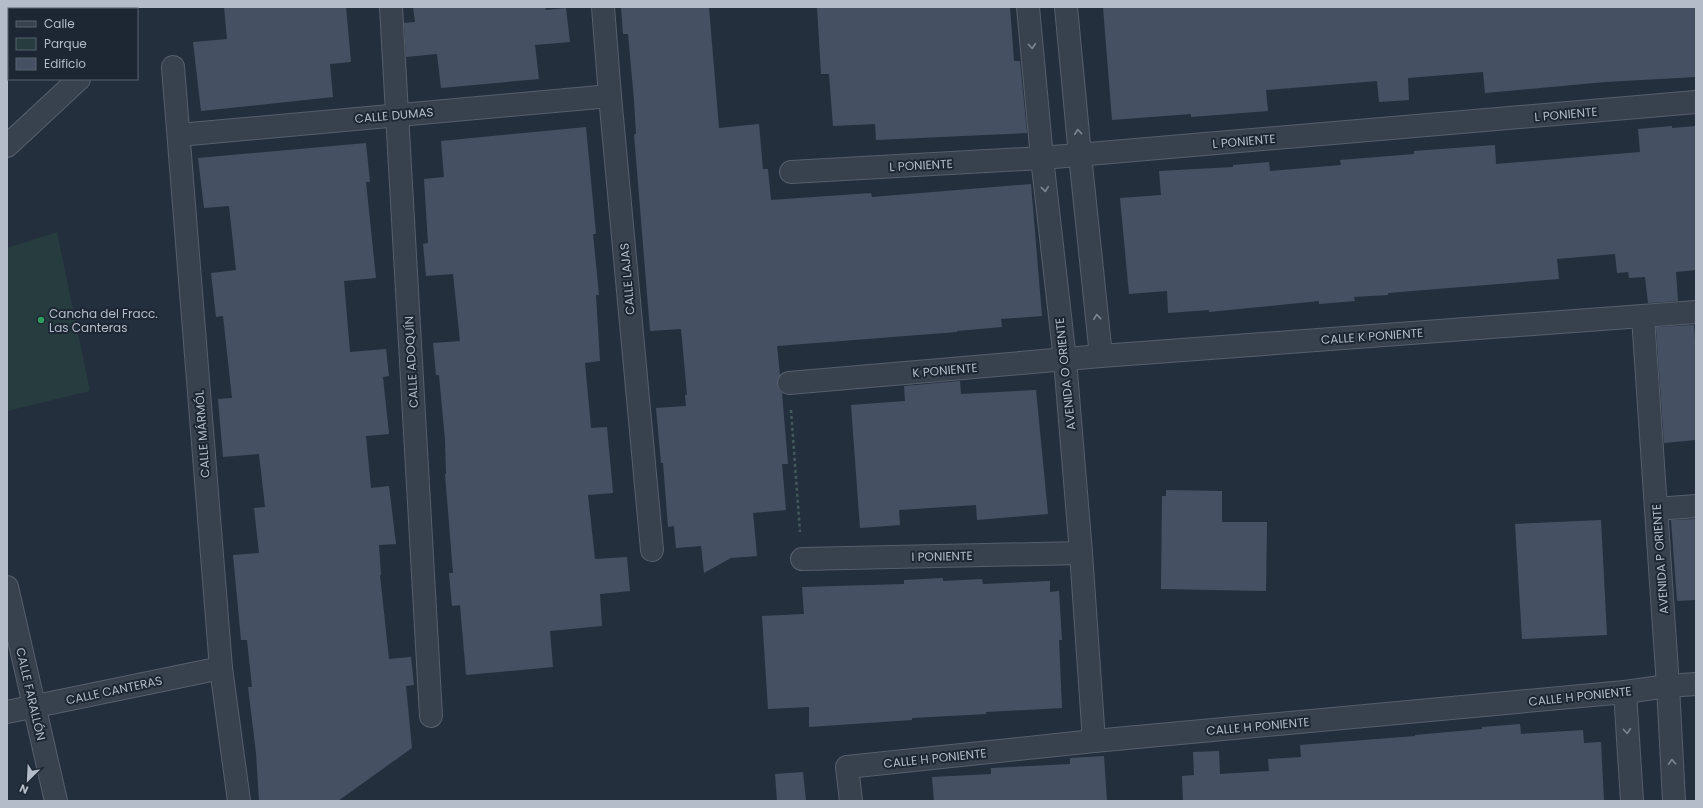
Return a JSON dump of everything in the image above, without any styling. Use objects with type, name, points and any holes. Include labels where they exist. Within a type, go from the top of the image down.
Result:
[{"type":"street","name":"CALLE ADOQUÍN","points":[[390,7],[398,115],[431,716]]},
{"type":"street","name":"CALLE LAJAS","points":[[603,7],[652,550]]},
{"type":"street","name":"AVENIDA O ORIENTE","points":[[1028,7],[1042,158],[1065,360],[1081,553],[1094,741]]},
{"type":"street","points":[[1066,7],[1101,356]]},
{"type":"street","name":"CALLE MÁRMÓL","points":[[173,67],[221,668],[239,801]]},
{"type":"street","points":[[7,146],[78,80]]},
{"type":"street","name":"CALLE DUMAS","points":[[179,135],[610,96]]},
{"type":"street","name":"L PONIENTE","points":[[791,172],[1042,158],[1696,102]]},
{"type":"street","name":"CALLE K PONIENTE","points":[[1101,356],[1696,312]]},
{"type":"street","name":"AVENIDA P ORIENTE","points":[[1643,317],[1668,686],[1674,801]]},
{"type":"street","name":"K PONIENTE","points":[[789,383],[1101,356]]},
{"type":"street","points":[[1656,509],[1696,506]]},
{"type":"street","name":"I PONIENTE","points":[[802,559],[1081,553]]},
{"type":"street","name":"CALLE FARALLÓN","points":[[7,587],[56,801]]},
{"type":"street","name":"CALLE CANTERAS","points":[[7,712],[221,668]]},
{"type":"street","name":"CALLE H PONIENTE","points":[[851,801],[847,767],[1094,741],[1696,684]]},
{"type":"street","points":[[1624,692],[1632,801]]},
{"type":"path","points":[[789,383],[802,559]]},
{"type":"green space","name":"Cancha del Fracc. Las Canteras","points":[[57,232],[90,391],[7,411],[7,248]]},
{"type":"building","points":[[224,7],[346,7],[351,62],[330,64],[333,97],[201,111],[193,42],[227,39]]},
{"type":"building","points":[[413,7],[545,7],[546,10],[566,8],[570,42],[535,45],[539,79],[441,88],[437,54],[406,57],[404,23],[415,22]]},
{"type":"building","points":[[621,7],[709,7],[719,128],[759,124],[763,169],[768,169],[771,200],[871,193],[872,197],[1031,184],[1042,316],[1001,319],[1002,327],[777,346],[780,375],[777,384],[782,393],[788,464],[782,464],[786,510],[753,513],[757,556],[731,558],[704,573],[701,546],[676,548],[674,526],[668,527],[663,463],[661,463],[656,408],[686,406],[685,395],[687,395],[681,329],[650,331],[634,134],[636,134],[634,100],[628,34],[623,34]]},
{"type":"building","points":[[817,7],[1010,7],[1014,61],[1020,61],[1027,133],[876,140],[875,124],[833,126],[829,74],[821,74]]},
{"type":"building","points":[[1103,7],[1696,7],[1696,77],[1605,82],[1485,93],[1483,72],[1408,78],[1409,100],[1379,102],[1377,81],[1266,90],[1268,111],[1191,117],[1191,114],[1112,120]]},
{"type":"building","points":[[1672,126],[1672,128],[1696,126],[1696,270],[1676,272],[1678,301],[1648,303],[1645,277],[1629,278],[1628,272],[1617,273],[1615,254],[1557,259],[1559,279],[1388,293],[1388,295],[1354,297],[1355,301],[1319,304],[1319,301],[1209,312],[1209,310],[1168,313],[1167,291],[1129,294],[1120,198],[1161,195],[1159,171],[1233,167],[1233,165],[1269,162],[1270,171],[1341,165],[1340,160],[1414,154],[1414,151],[1495,145],[1496,164],[1640,152],[1638,129]]},
{"type":"building","points":[[586,127],[596,234],[593,234],[599,295],[596,295],[600,361],[585,363],[591,428],[607,427],[613,493],[588,495],[595,559],[627,557],[630,591],[600,594],[602,626],[550,631],[553,667],[466,675],[460,605],[452,606],[449,573],[453,573],[445,474],[445,440],[439,375],[436,375],[433,343],[460,341],[453,274],[426,276],[423,244],[428,243],[424,179],[444,177],[441,141]]},
{"type":"building","points":[[366,143],[370,182],[366,182],[376,278],[344,281],[350,352],[386,349],[389,376],[383,377],[389,434],[366,436],[371,488],[389,486],[396,544],[379,545],[380,575],[389,659],[411,657],[414,685],[406,686],[412,748],[338,801],[259,801],[256,753],[248,687],[252,687],[247,640],[241,640],[233,555],[259,553],[254,508],[265,507],[259,454],[223,457],[218,399],[232,398],[223,316],[216,317],[211,273],[236,270],[229,206],[204,208],[198,158]]},
{"type":"building","points":[[1694,325],[1696,354],[1696,440],[1664,443],[1656,327]]},
{"type":"building","points":[[960,381],[961,394],[1036,390],[1048,514],[977,520],[976,505],[899,510],[900,525],[860,528],[851,405],[905,401],[904,386]]},
{"type":"building","points":[[1166,490],[1222,491],[1222,522],[1267,522],[1266,591],[1161,589],[1162,496],[1166,496]]},
{"type":"building","points":[[1696,519],[1696,600],[1677,601],[1671,520]]},
{"type":"building","points":[[1601,520],[1607,635],[1522,639],[1515,524]]},
{"type":"building","points":[[943,578],[943,581],[982,579],[983,584],[1050,581],[1050,592],[1059,591],[1062,640],[1059,640],[1062,708],[986,712],[986,714],[912,718],[912,720],[809,727],[809,707],[768,709],[762,616],[804,614],[802,587],[904,584],[904,580]]},
{"type":"building","points":[[1520,724],[1521,734],[1583,730],[1584,743],[1601,742],[1604,801],[1183,801],[1182,776],[1194,775],[1193,752],[1219,751],[1220,774],[1269,771],[1268,759],[1301,757],[1300,745],[1415,736],[1482,729],[1482,727]]},
{"type":"building","points":[[1104,756],[1107,801],[934,801],[932,777],[991,774],[991,768],[1070,764],[1070,758]]},
{"type":"building","points":[[803,772],[806,801],[777,801],[775,774]]},
{"type":"place","name":"Cancha del Fracc. Las Canteras","points":[[41,320]]}]
